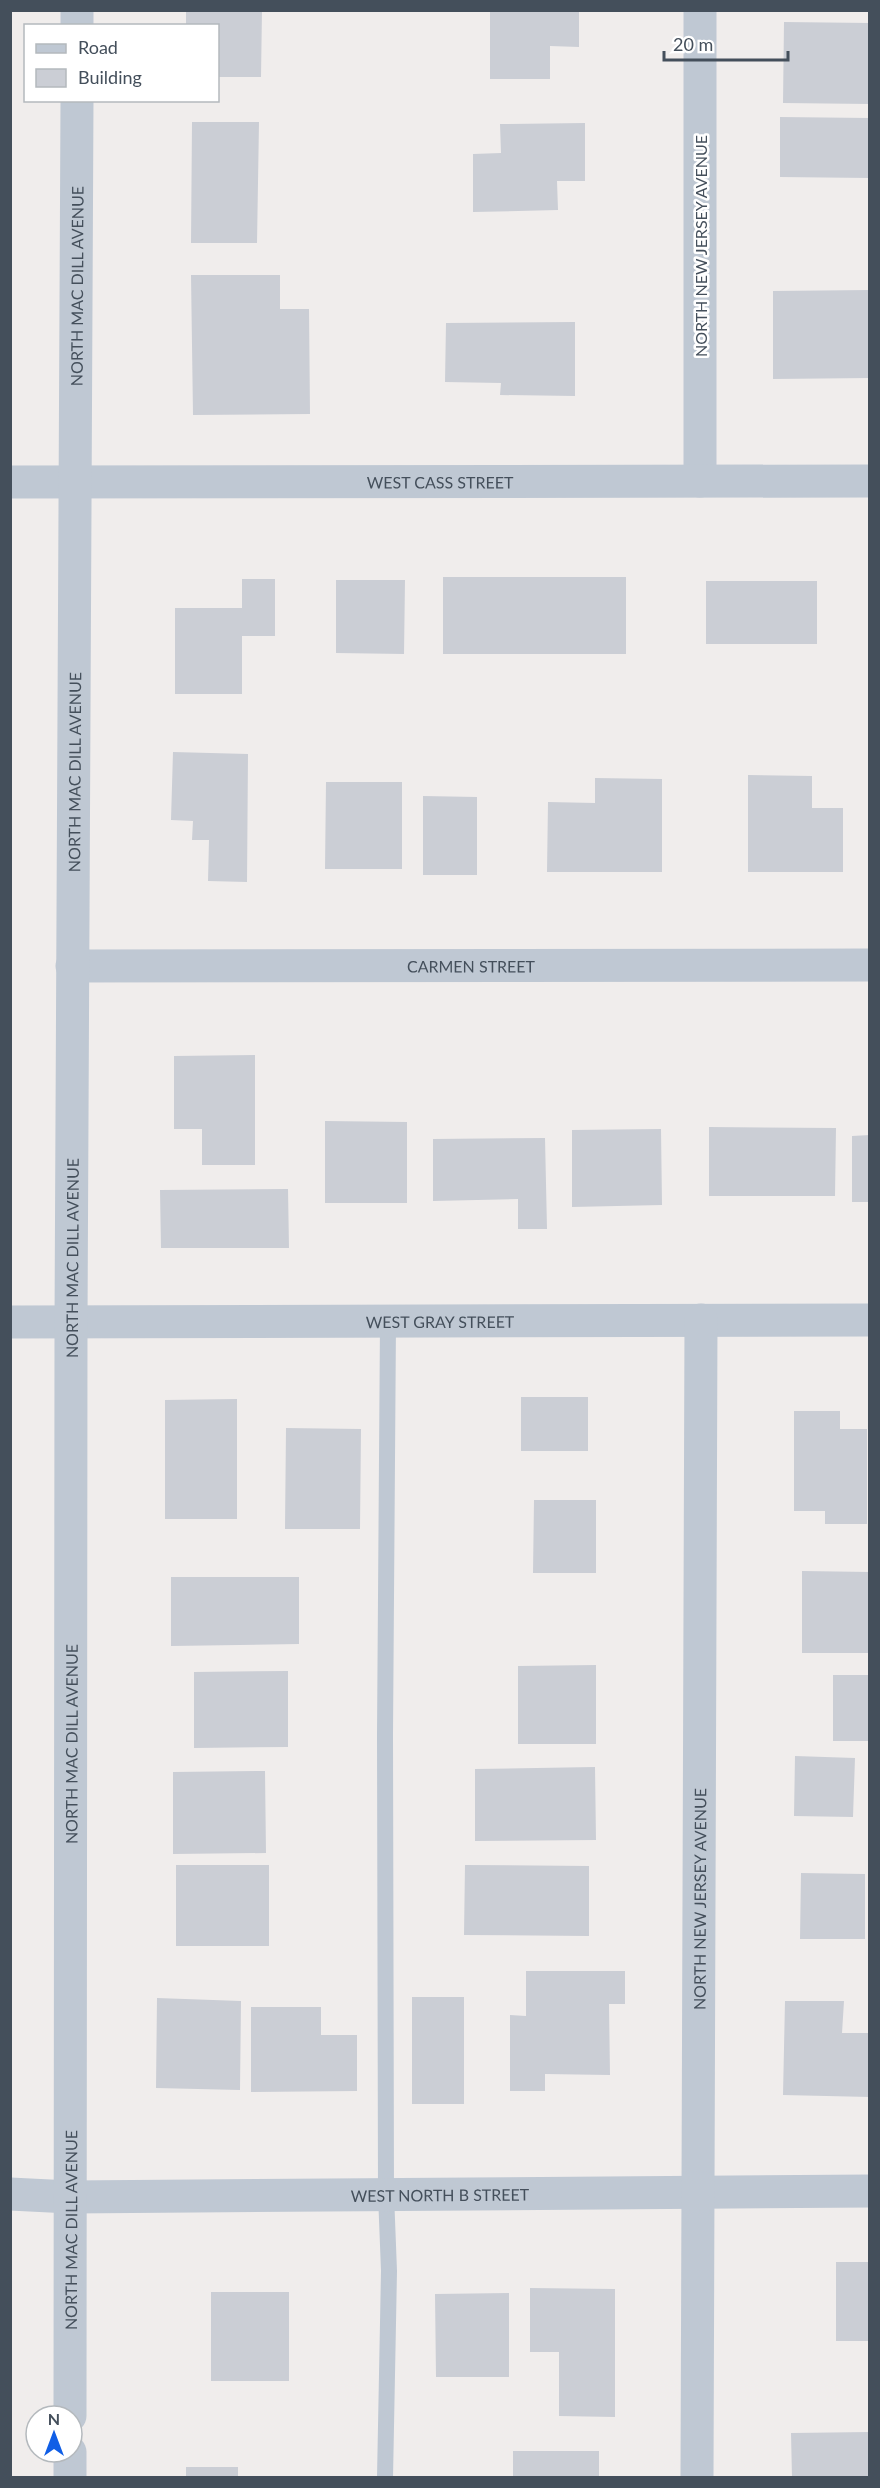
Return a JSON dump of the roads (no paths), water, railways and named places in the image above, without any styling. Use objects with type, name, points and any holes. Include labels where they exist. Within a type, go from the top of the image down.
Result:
[{"type":"street","name":"NORTH NEW JERSEY AVENUE","points":[[700,10],[700,481]]},
{"type":"street","name":"NORTH MAC DILL AVENUE","points":[[70,2404],[70,1323],[77,102]]},
{"type":"street","name":"WEST CASS STREET","points":[[10,482],[870,481]]},
{"type":"street","name":"CARMEN STREET","points":[[72,966],[870,965]]},
{"type":"street","name":"NORTH NEW JERSEY AVENUE","points":[[698,2478],[701,1320]]},
{"type":"street","name":"WEST GRAY STREET","points":[[10,1322],[870,1320]]},
{"type":"street","name":"WEST NORTH B STREET","points":[[10,2194],[70,2196],[870,2190]]},
{"type":"lane","points":[[385,2478],[389,2271],[386,2194],[385,1734],[388,1322]]}]
